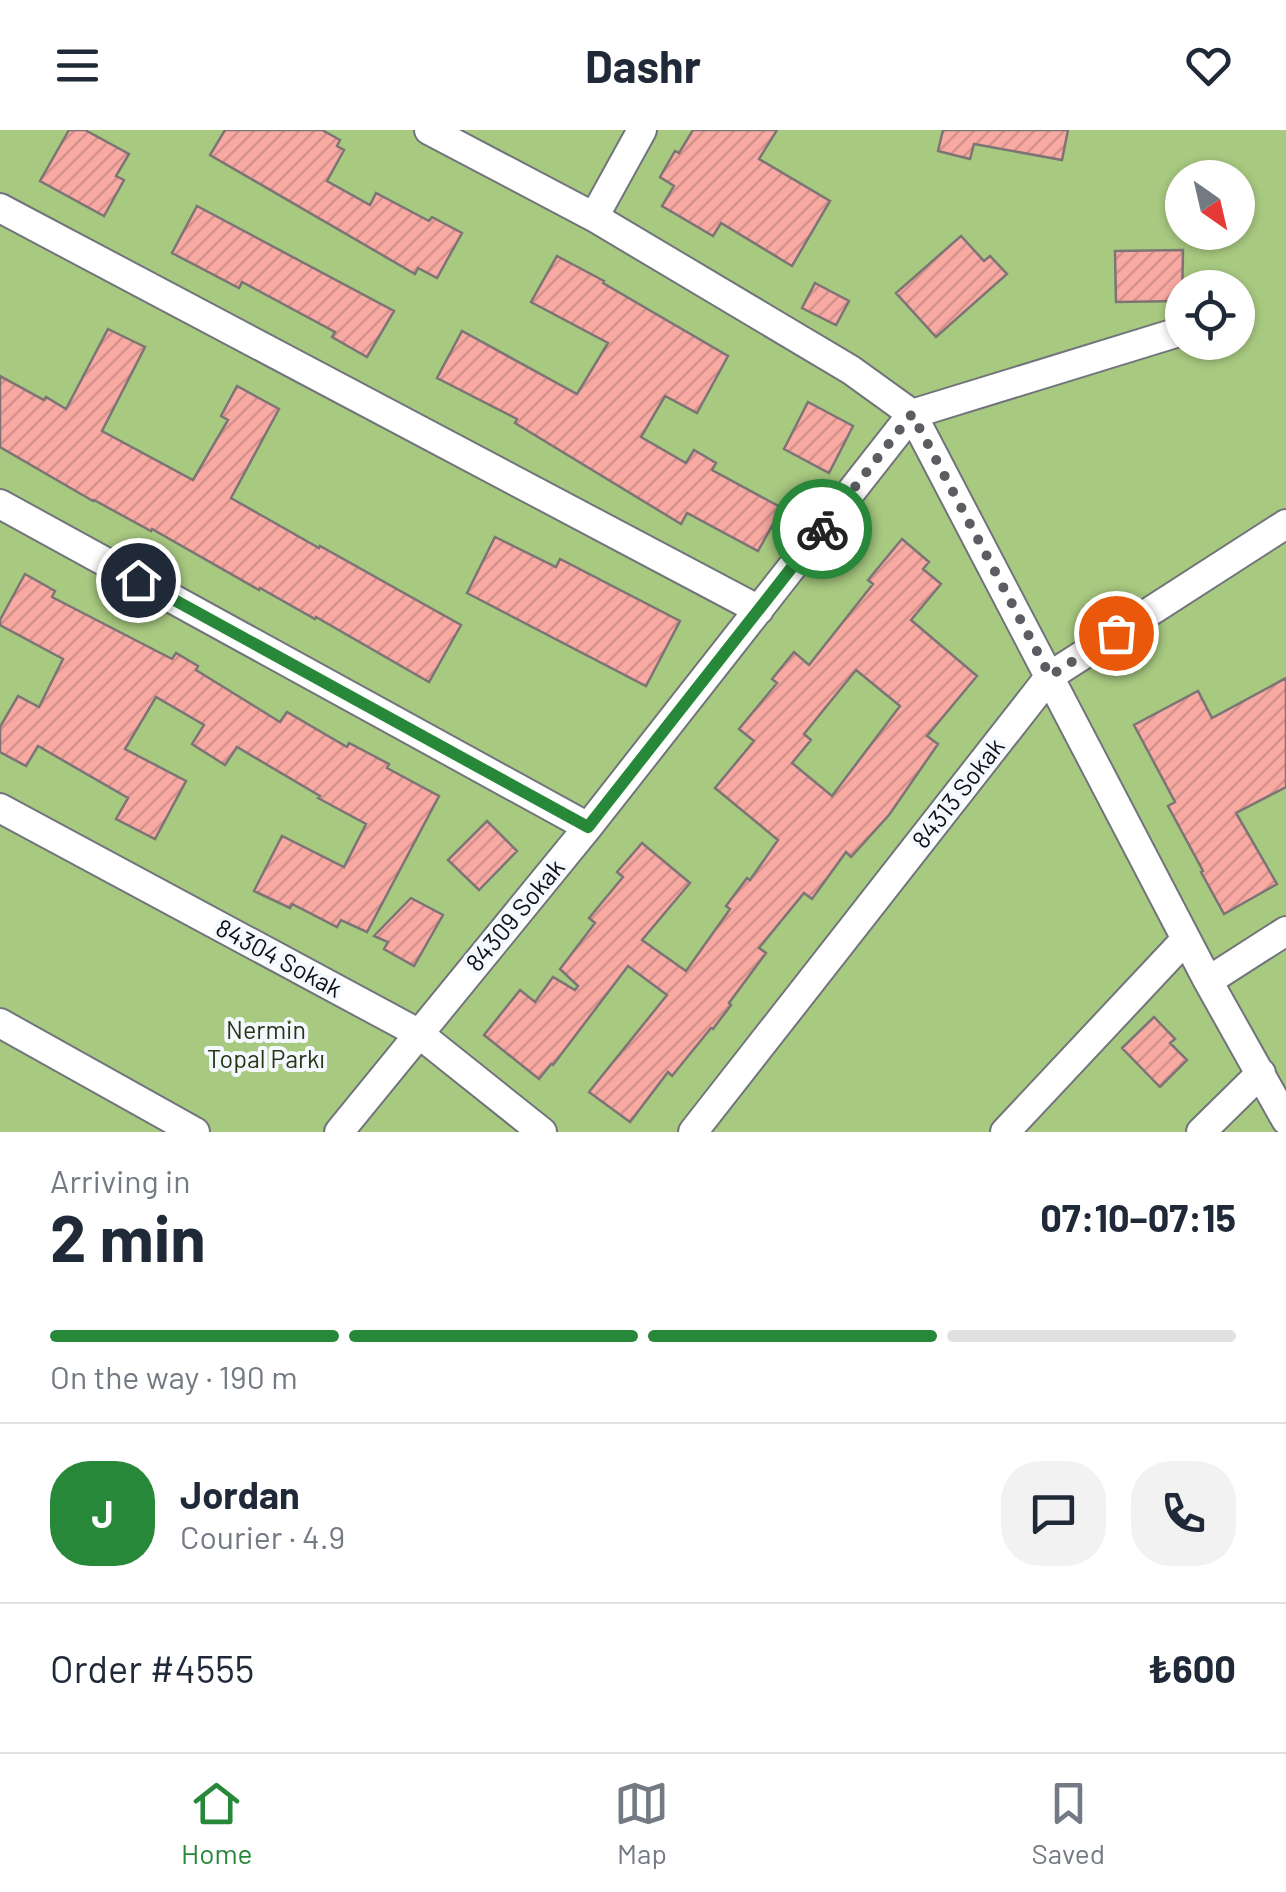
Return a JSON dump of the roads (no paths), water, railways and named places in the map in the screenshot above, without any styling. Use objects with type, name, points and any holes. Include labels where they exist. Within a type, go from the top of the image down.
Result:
[{"type":"street","points":[[429,130],[594,217],[850,370],[912,414],[1208,981],[1286,1120]]},
{"type":"street","points":[[594,217],[642,130]]},
{"type":"street","points":[[0,208],[758,610]]},
{"type":"street","points":[[912,414],[1165,336]]},
{"type":"street","name":"84309 Sokak","points":[[339,1132],[588,827],[912,414]]},
{"type":"street","points":[[0,504],[588,827]]},
{"type":"street","name":"84313 Sokak","points":[[693,1132],[1050,676],[1284,529]]},
{"type":"street","name":"84304 Sokak","points":[[0,808],[418,1033],[542,1132]]},
{"type":"street","points":[[1208,981],[1286,931]]},
{"type":"street","points":[[1005,1132],[1186,939]]},
{"type":"street","points":[[0,1023],[195,1132]]},
{"type":"street","points":[[1201,1132],[1260,1073]]},
{"type":"park label","name":"Nermin Topal Parkı","points":[[266,1044]]}]
